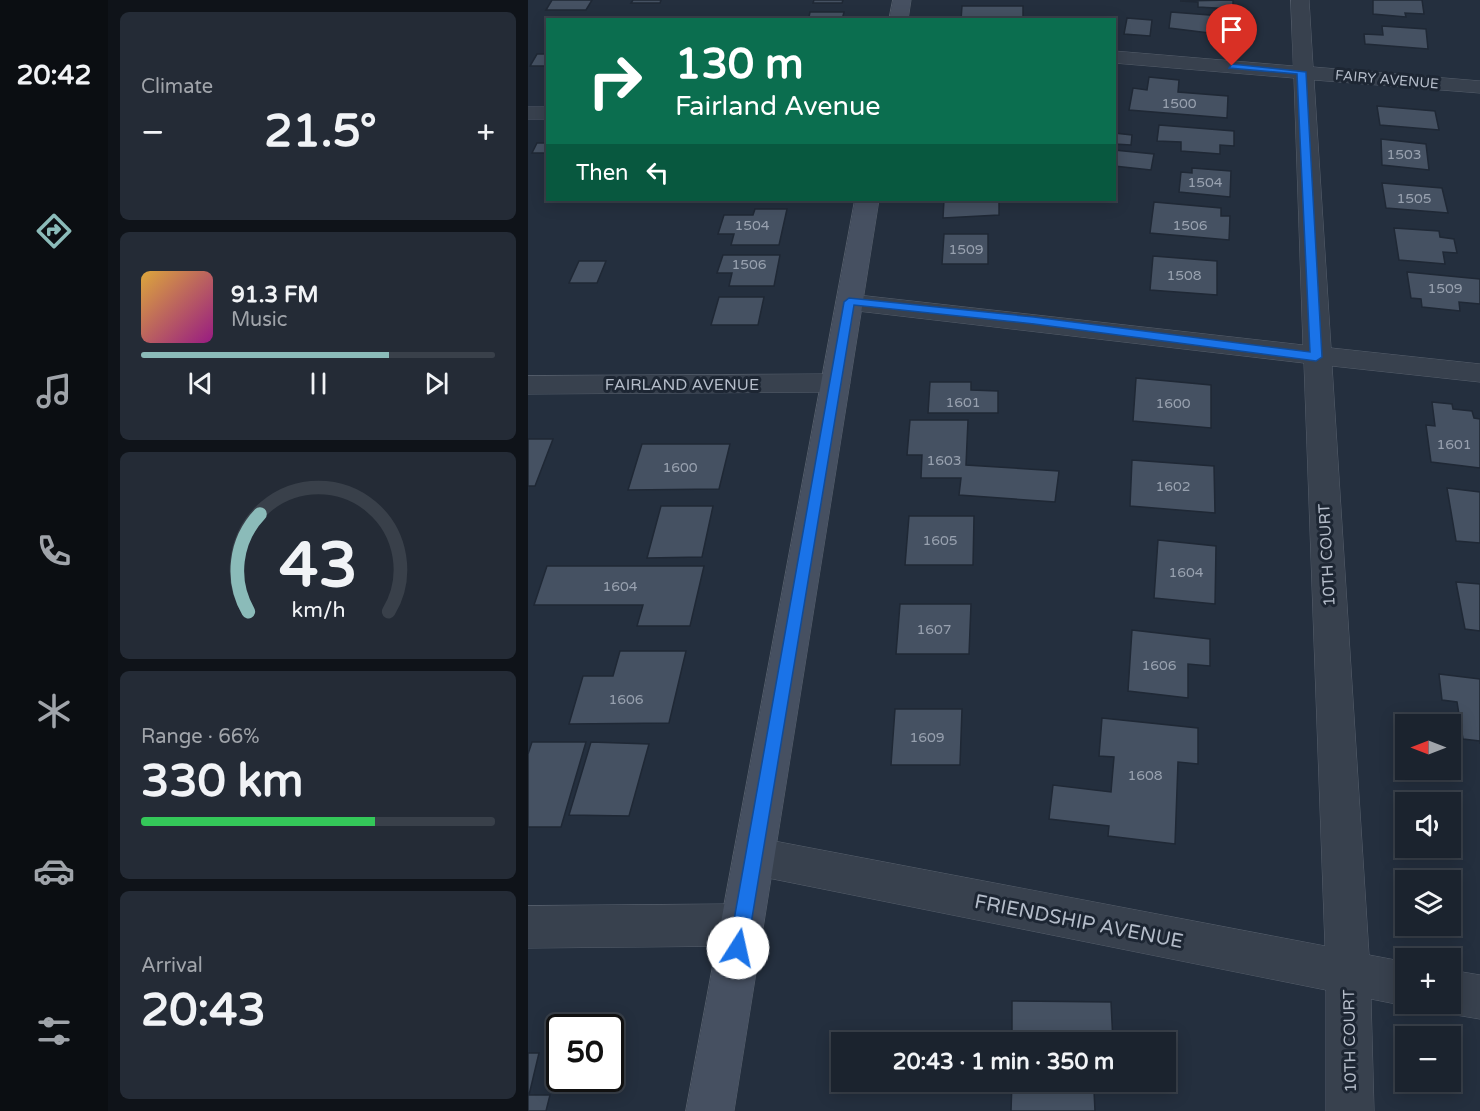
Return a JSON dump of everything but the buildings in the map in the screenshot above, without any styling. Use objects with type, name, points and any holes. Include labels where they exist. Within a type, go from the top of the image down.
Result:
[{"type":"main road","points":[[898,18],[902,0]]},
{"type":"main road","points":[[710,1111],[867,201]]},
{"type":"street","name":"10TH COURT","points":[[1300,0],[1348,974],[1350,1111]]},
{"type":"street","name":"FAIRY AVENUE","points":[[1116,57],[1480,87]]},
{"type":"street","points":[[528,113],[546,113]]},
{"type":"street","points":[[849,302],[1034,320],[1316,357],[1480,373]]},
{"type":"street","name":"FAIRLAND AVENUE","points":[[528,385],[836,383]]},
{"type":"street","name":"FRIENDSHIP AVENUE","points":[[753,856],[1395,982]]},
{"type":"street","points":[[528,927],[742,925]]},
{"type":"street","points":[[1461,994],[1480,997]]},
{"type":"route","points":[[738,948],[849,302],[1034,320],[1316,357],[1302,72],[1232,66]]}]
